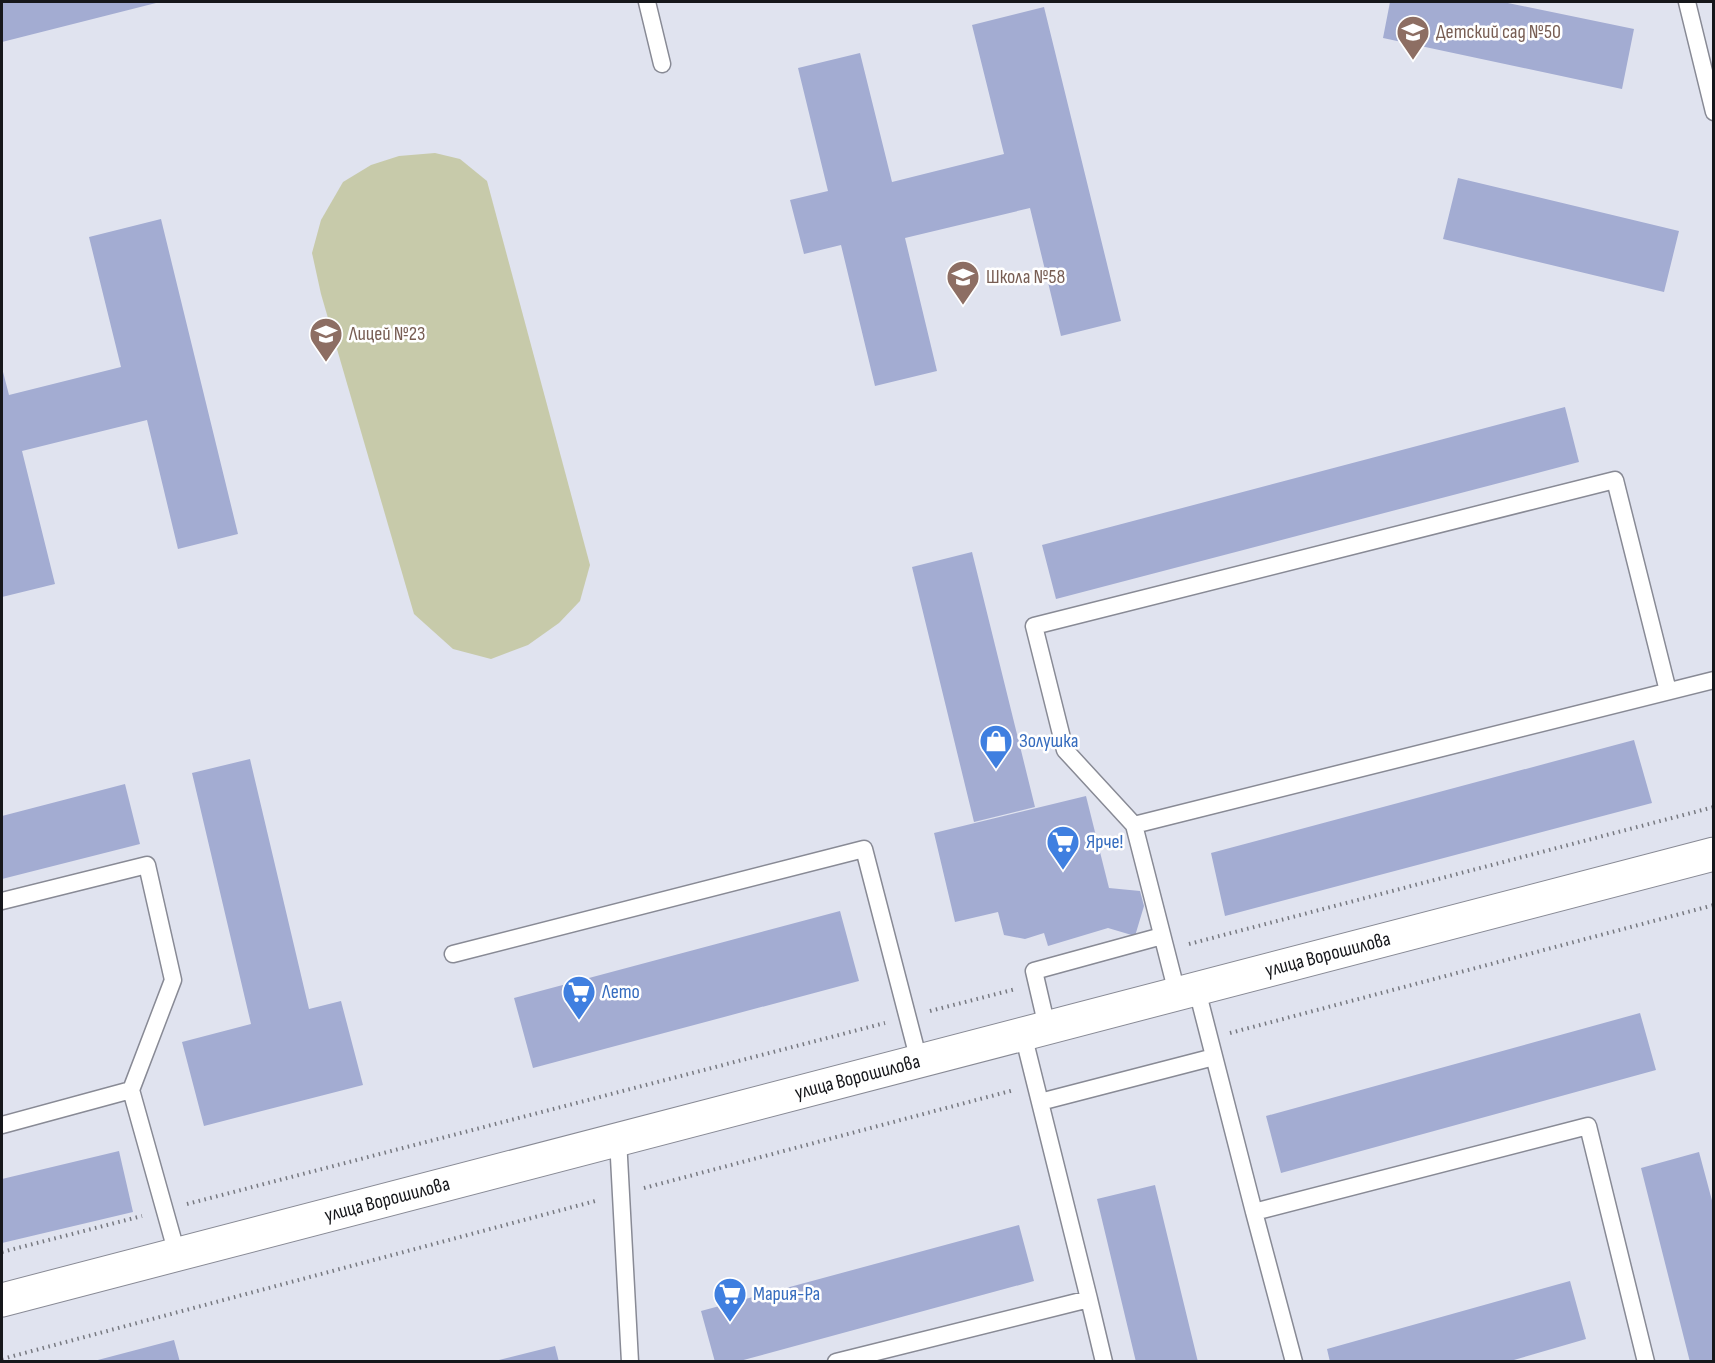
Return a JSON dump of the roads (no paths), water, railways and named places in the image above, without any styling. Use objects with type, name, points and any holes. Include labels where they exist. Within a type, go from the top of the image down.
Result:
[{"type":"street","name":"улица Ворошилова","points":[[2,1300],[1713,854]]},
{"type":"lane","points":[[647,2],[662,64]]},
{"type":"lane","points":[[1687,2],[1713,112]]},
{"type":"lane","points":[[1294,1362],[1209,1039],[1164,943],[1134,825],[1065,750],[1034,626],[1615,480],[1668,691]]},
{"type":"lane","points":[[1134,825],[1713,680]]},
{"type":"lane","points":[[453,954],[864,849],[919,1060]]},
{"type":"lane","points":[[2,901],[147,865],[173,980],[131,1090],[177,1254]]},
{"type":"lane","points":[[1104,1362],[1036,1084],[1034,971],[1164,943]]},
{"type":"lane","points":[[1040,1102],[1214,1057]]},
{"type":"lane","points":[[2,1125],[131,1090]]},
{"type":"lane","points":[[1254,1212],[1588,1126],[1646,1362]]},
{"type":"lane","points":[[618,1139],[630,1362]]},
{"type":"lane","points":[[836,1362],[1089,1299]]},
{"type":"place","name":"Детский сад №50","points":[[1413,61]]},
{"type":"place","name":"Школа №58","points":[[963,306]]},
{"type":"place","name":"Лицей №23","points":[[326,363]]},
{"type":"place","name":"Золушка","points":[[996,770]]},
{"type":"place","name":"Ярче!","points":[[1063,871]]},
{"type":"place","name":"Лето","points":[[579,1021]]},
{"type":"place","name":"Мария-Ра","points":[[730,1323]]}]
